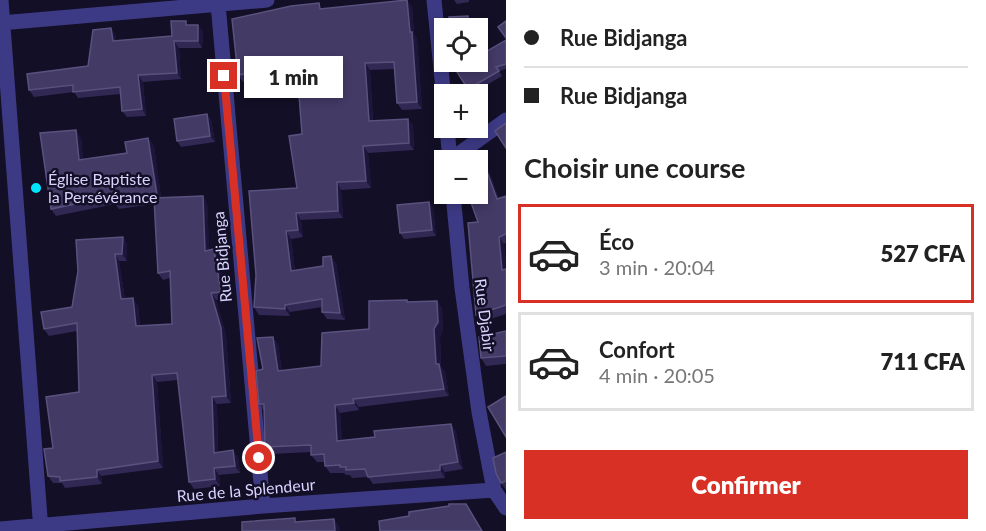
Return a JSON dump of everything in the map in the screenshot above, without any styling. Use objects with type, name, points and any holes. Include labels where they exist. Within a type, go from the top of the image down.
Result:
[{"type":"street","points":[[1,0],[41,528]]},
{"type":"street","points":[[2,23],[267,0]]},
{"type":"street","points":[[434,0],[442,84]]},
{"type":"street","name":"Rue Bidjanga","points":[[218,4],[263,506]]},
{"type":"street","points":[[464,150],[506,120]]},
{"type":"street","name":"Rue Djabir","points":[[454,204],[462,288],[479,412],[494,490],[506,508]]},
{"type":"street","points":[[479,412],[497,402]]},
{"type":"street","name":"Rue de la Splendeur","points":[[0,529],[41,528],[263,506],[494,490]]},
{"type":"building","points":[[407,0],[410,32],[412,32],[417,102],[397,103],[394,62],[365,63],[369,121],[408,119],[409,143],[363,146],[366,181],[337,182],[338,211],[296,213],[298,230],[286,231],[291,271],[323,266],[323,257],[331,256],[340,313],[322,312],[322,299],[285,305],[285,309],[254,307],[256,275],[249,191],[297,188],[289,136],[302,134],[297,68],[283,69],[283,67],[238,75],[232,19],[291,6],[319,3],[320,9]]},
{"type":"building","points":[[468,16],[468,18],[449,18]]},
{"type":"building","points":[[171,21],[186,21],[186,25],[198,25],[198,41],[174,41],[177,73],[138,75],[142,109],[122,111],[120,87],[73,92],[73,85],[29,90],[27,74],[88,66],[93,30],[111,28],[113,41],[172,36]]},
{"type":"building","points":[[506,21],[506,38],[498,27]]},
{"type":"building","points":[[506,40],[506,64],[496,67],[499,71],[477,84],[465,84],[457,72],[488,72],[488,51]]},
{"type":"building","points":[[207,114],[210,136],[177,141],[174,119]]},
{"type":"building","points":[[506,123],[506,148],[495,131]]},
{"type":"building","points":[[76,130],[79,160],[127,153],[125,142],[148,138],[157,195],[113,202],[113,196],[51,209],[40,133]]},
{"type":"building","points":[[488,174],[497,199],[506,196],[506,234],[499,237],[502,270],[506,269],[506,305],[476,315],[468,223],[478,222],[472,204],[488,204]]},
{"type":"building","points":[[203,196],[205,251],[214,249],[221,292],[211,293],[221,328],[226,396],[212,397],[214,453],[233,450],[235,466],[214,468],[215,479],[189,482],[177,373],[152,375],[158,461],[97,470],[97,477],[60,481],[60,477],[48,476],[44,449],[53,448],[46,397],[79,392],[77,323],[44,329],[41,312],[72,307],[78,271],[76,240],[123,237],[122,254],[115,254],[121,299],[133,298],[136,326],[172,324],[170,271],[158,273],[154,198]]},
{"type":"building","points":[[429,202],[432,230],[400,233],[397,205]]},
{"type":"building","points":[[407,300],[407,302],[437,301],[438,322],[434,329],[436,364],[439,364],[444,389],[353,399],[354,403],[335,405],[337,441],[375,437],[374,431],[451,424],[458,462],[440,465],[440,470],[368,477],[365,469],[346,470],[346,467],[340,467],[340,465],[325,466],[324,454],[311,455],[311,445],[265,447],[264,404],[259,404],[256,371],[263,369],[257,338],[273,337],[278,371],[321,366],[322,333],[369,329],[369,301]]},
{"type":"building","points":[[506,331],[506,356],[481,358],[479,337]]},
{"type":"building","points":[[506,396],[506,437],[488,407]]},
{"type":"building","points":[[506,452],[506,481],[501,483],[493,458]]},
{"type":"building","points":[[449,504],[466,504],[482,531],[380,531],[379,521],[409,516],[409,512],[449,506]]},
{"type":"building","points":[[295,518],[295,522],[334,519],[335,531],[242,531],[242,522]]},
{"type":"place","name":"Église Baptiste la Persévérance","points":[[36,188]]},
{"type":"route","points":[[224,76],[259,458]]}]
